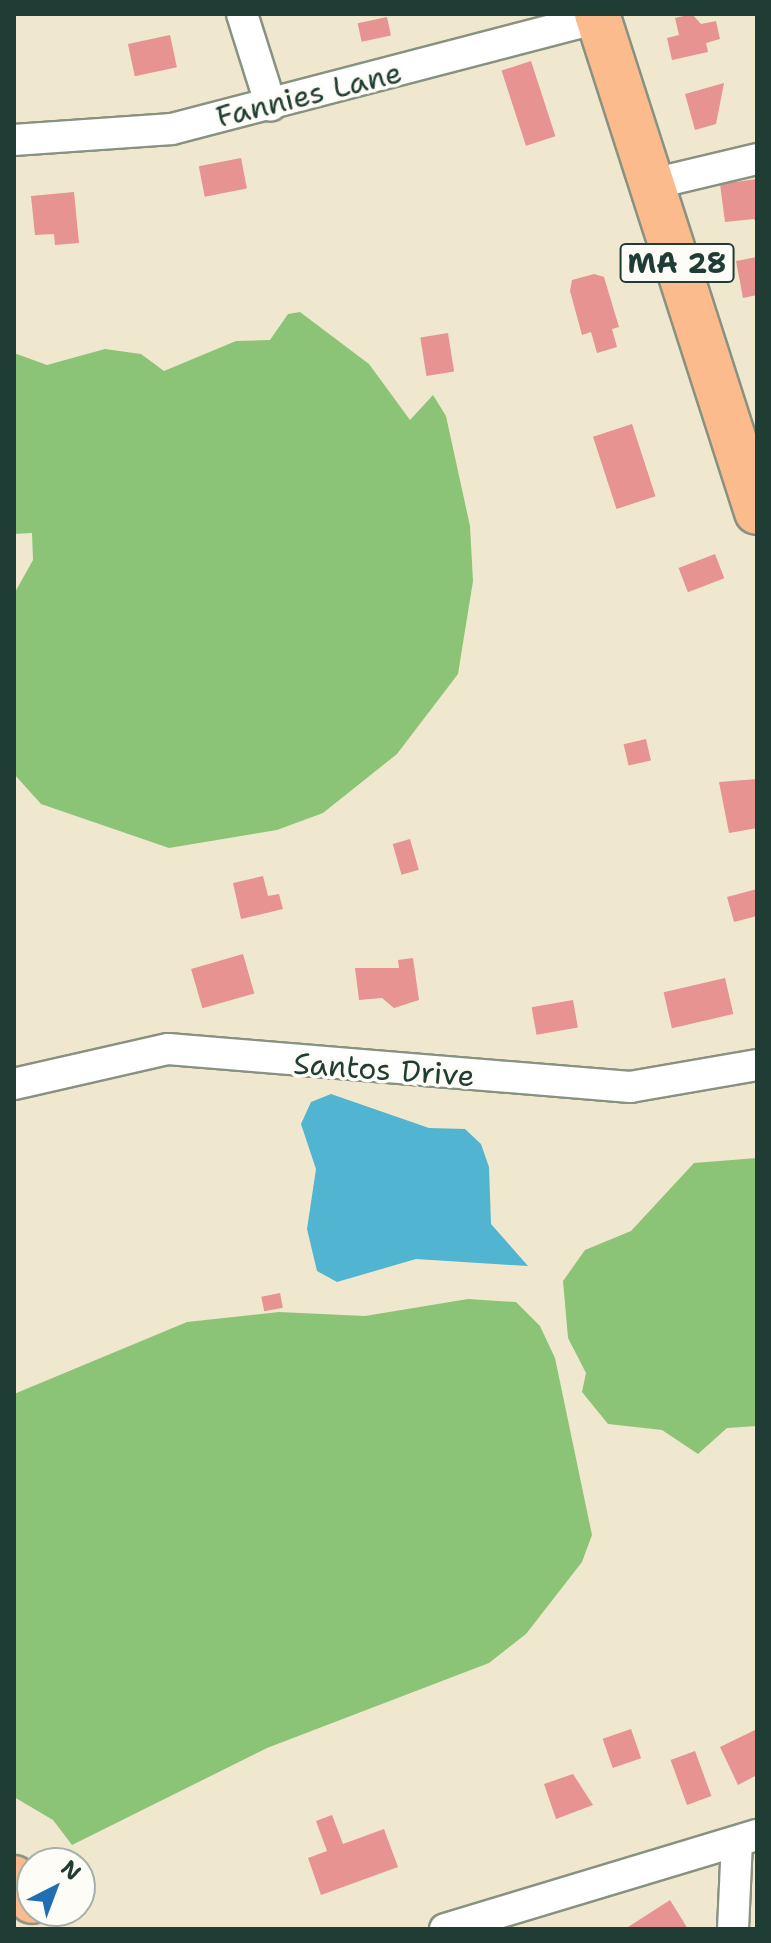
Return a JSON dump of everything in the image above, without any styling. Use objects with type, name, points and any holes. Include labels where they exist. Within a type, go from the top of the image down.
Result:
[{"type":"main road","name":"MA 28","points":[[598,16],[757,512]]},
{"type":"street","points":[[242,14],[271,106]]},
{"type":"street","name":"Fannies Lane","points":[[14,140],[172,129],[271,106],[598,16]]},
{"type":"street","points":[[652,184],[757,159]]},
{"type":"street","name":"Santos Drive","points":[[14,1084],[168,1049],[630,1087],[757,1065]]},
{"type":"street","points":[[445,1929],[747,1838],[733,1929]]},
{"type":"green space","points":[[300,312],[369,364],[410,420],[433,395],[446,416],[470,526],[473,581],[458,674],[397,754],[323,813],[277,830],[169,848],[41,804],[14,774],[14,594],[33,560],[32,533],[14,534],[14,353],[47,365],[105,349],[141,354],[164,371],[236,341],[270,340],[288,314]]},
{"type":"green space","points":[[757,1158],[757,1426],[727,1428],[698,1454],[662,1430],[608,1424],[582,1392],[586,1373],[568,1338],[563,1281],[585,1250],[631,1231],[694,1163]]},
{"type":"green space","points":[[468,1299],[516,1302],[540,1326],[555,1358],[592,1535],[582,1562],[526,1634],[489,1663],[267,1748],[72,1845],[53,1820],[14,1797],[14,1394],[187,1322],[279,1312],[365,1316]]},
{"type":"water","points":[[331,1094],[429,1128],[465,1129],[481,1144],[489,1167],[491,1224],[528,1266],[416,1259],[337,1282],[317,1271],[307,1229],[316,1169],[301,1124],[311,1102]]},
{"type":"building","points":[[692,14],[701,24],[716,21],[720,39],[706,43],[708,52],[672,60],[667,38],[679,35],[675,18]]},
{"type":"building","points":[[387,17],[391,36],[362,42],[358,23]]},
{"type":"building","points":[[170,35],[177,67],[135,76],[128,44]]},
{"type":"building","points":[[531,61],[555,136],[526,146],[502,71]]},
{"type":"building","points":[[724,83],[716,124],[695,130],[685,94]]},
{"type":"building","points":[[241,158],[247,188],[205,197],[199,166]]},
{"type":"building","points":[[757,179],[757,225],[754,219],[725,222],[720,184]]},
{"type":"building","points":[[74,192],[79,243],[55,245],[54,234],[35,235],[31,196]]},
{"type":"building","points":[[757,257],[757,295],[743,298],[736,261]]},
{"type":"building","points":[[594,274],[604,277],[619,327],[612,329],[617,347],[597,353],[591,332],[582,335],[570,291],[572,280]]},
{"type":"building","points":[[448,333],[454,372],[426,376],[420,337]]},
{"type":"building","points":[[632,424],[655,496],[616,509],[593,437]]},
{"type":"building","points":[[715,554],[724,578],[688,592],[679,568]]},
{"type":"building","points":[[646,739],[651,760],[629,766],[624,744]]},
{"type":"building","points":[[757,779],[757,828],[729,833],[719,782]]},
{"type":"building","points":[[410,839],[419,870],[402,875],[393,844]]},
{"type":"building","points":[[263,876],[268,896],[279,894],[283,909],[241,919],[233,883]]},
{"type":"building","points":[[757,889],[757,916],[734,922],[727,897]]},
{"type":"building","points":[[243,954],[254,993],[202,1008],[191,969]]},
{"type":"building","points":[[413,958],[419,1000],[394,1008],[382,998],[359,1000],[355,968],[399,968],[398,960]]},
{"type":"building","points":[[725,978],[733,1014],[672,1028],[664,992]]},
{"type":"building","points":[[573,1000],[578,1028],[537,1035],[532,1007]]},
{"type":"building","points":[[280,1293],[283,1308],[264,1311],[261,1297]]},
{"type":"building","points":[[631,1729],[641,1758],[613,1768],[603,1739]]},
{"type":"building","points":[[757,1729],[757,1775],[738,1785],[720,1747]]},
{"type":"building","points":[[695,1751],[711,1796],[687,1805],[671,1760]]},
{"type":"building","points":[[573,1774],[593,1805],[556,1819],[544,1784]]},
{"type":"building","points":[[332,1815],[343,1844],[384,1829],[398,1867],[321,1895],[308,1858],[327,1851],[316,1821]]},
{"type":"building","points":[[670,1900],[688,1929],[625,1929]]}]
